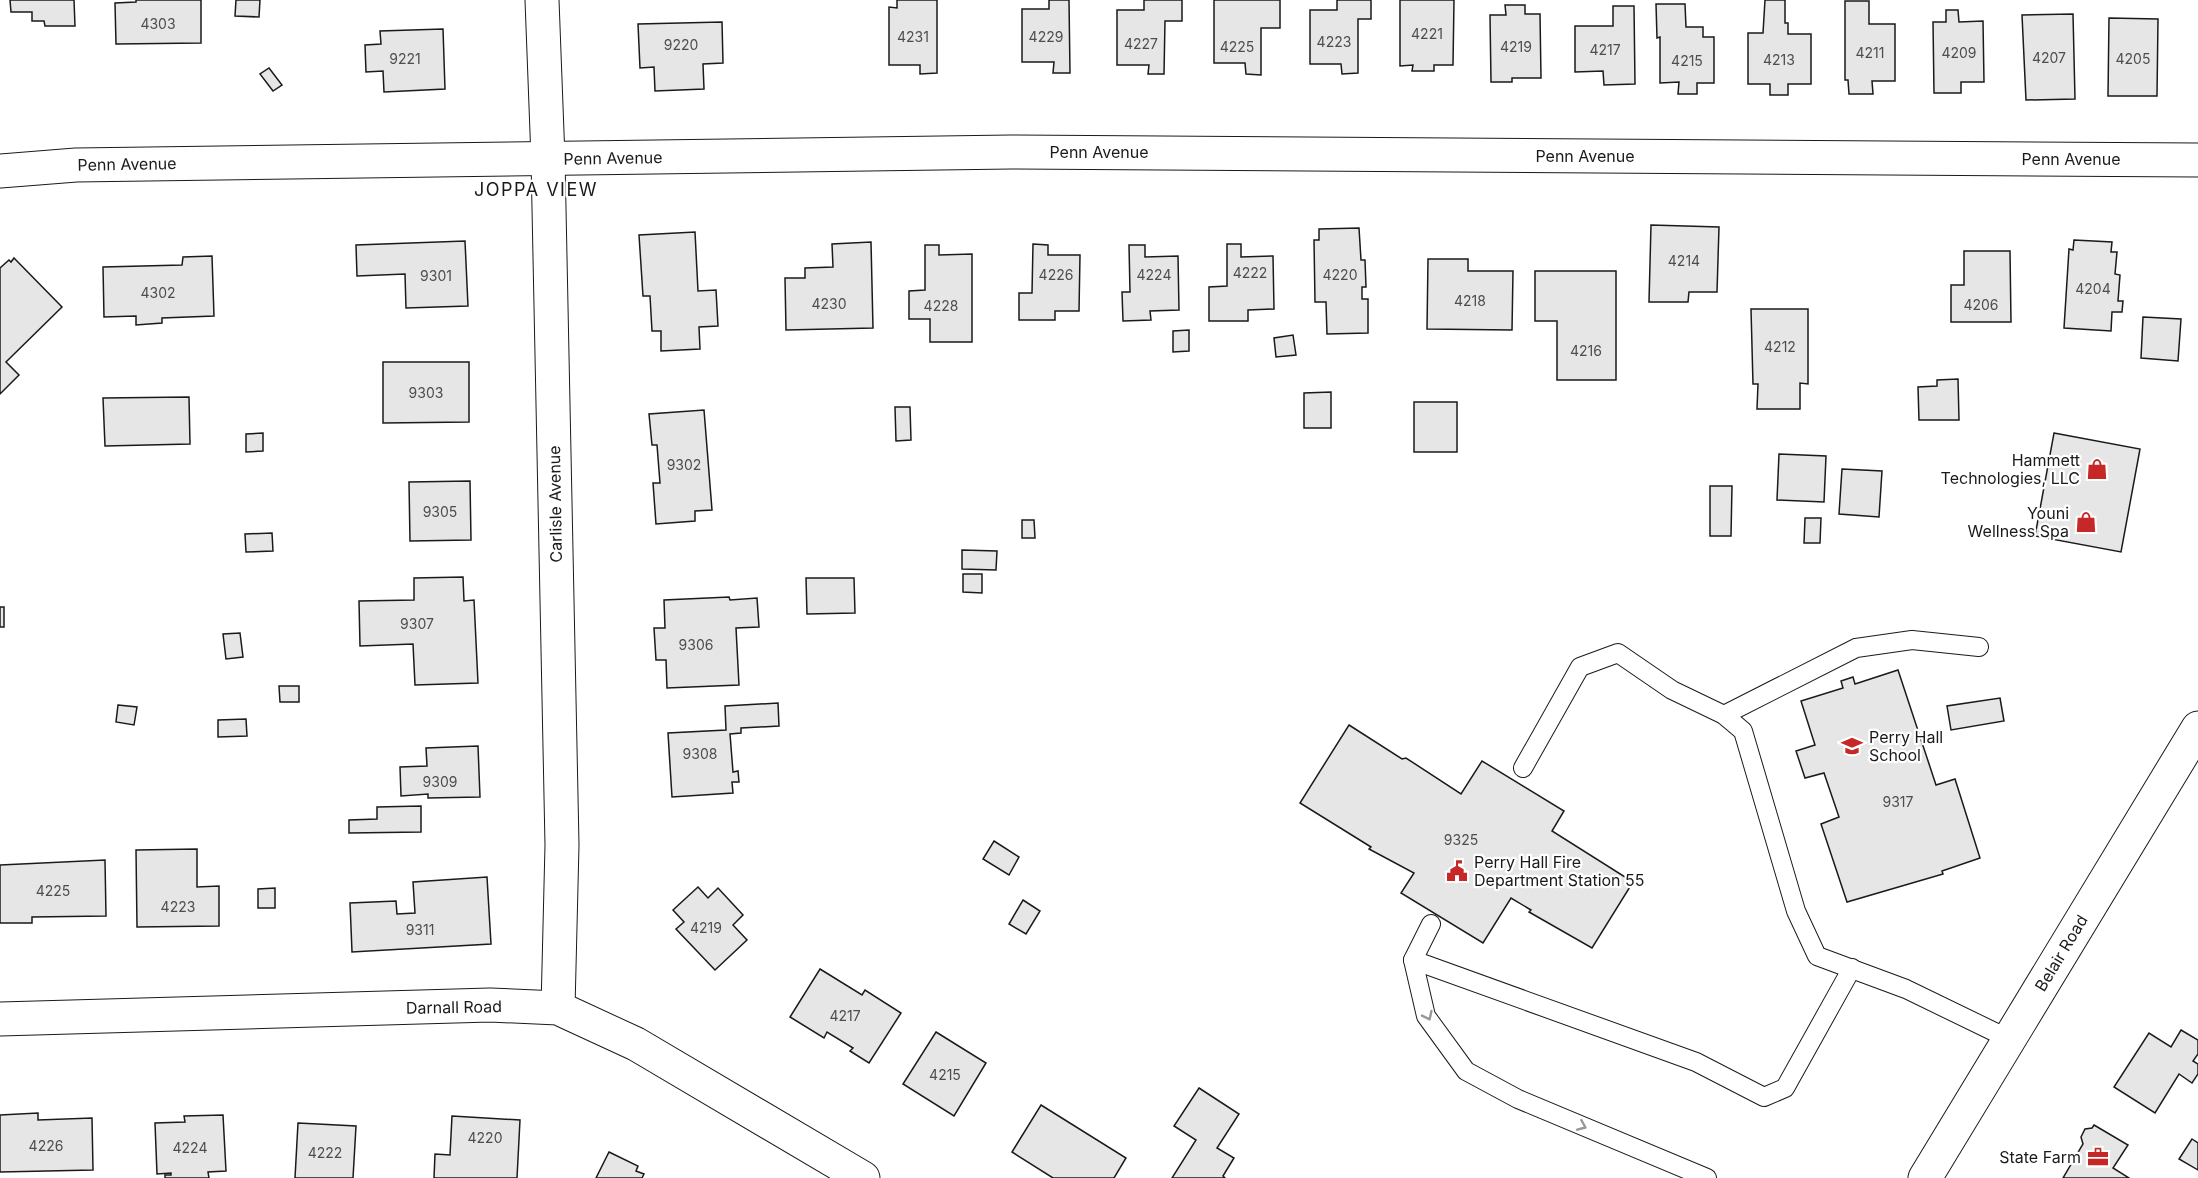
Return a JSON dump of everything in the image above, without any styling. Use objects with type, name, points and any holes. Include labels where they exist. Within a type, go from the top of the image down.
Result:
[{"type":"main road","name":"Carlisle Avenue","points":[[542,0],[548,159],[562,845],[558,1008]]},
{"type":"main road","name":"Penn Avenue","points":[[0,171],[76,165],[1011,152],[2198,160]]},
{"type":"main road","name":"Belair Road","points":[[1925,1178],[2198,729]]},
{"type":"main road","name":"Darnall Road","points":[[0,1019],[490,1005],[558,1008],[636,1044],[863,1178]]},
{"type":"lane","points":[[1724,715],[1857,648],[1912,640],[1979,647]]},
{"type":"lane","points":[[1523,768],[1580,667],[1618,653],[1672,690],[1724,715],[1743,731],[1796,911],[1817,956],[1906,988],[2009,1039]]},
{"type":"lane","points":[[1431,924],[1413,960],[1426,1016],[1466,1071],[1518,1099],[1707,1178]]},
{"type":"lane","points":[[1413,960],[1696,1062],[1764,1097],[1785,1088],[1852,968]]},
{"type":"building","points":[[10,0],[74,0],[75,26],[45,26],[44,21],[32,21],[32,12],[11,12]]},
{"type":"building","points":[[136,0],[201,0],[201,43],[116,44],[115,3],[136,2]]},
{"type":"building","points":[[236,0],[260,0],[259,17],[235,16]]},
{"type":"building","points":[[897,0],[937,0],[937,73],[920,74],[920,65],[889,65],[889,7],[897,8]]},
{"type":"building","points":[[1049,0],[1069,0],[1070,73],[1053,73],[1054,62],[1022,62],[1022,9],[1049,9]]},
{"type":"building","points":[[1144,0],[1182,0],[1182,21],[1165,21],[1164,74],[1148,74],[1149,65],[1117,65],[1117,10],[1144,10]]},
{"type":"building","points":[[1214,0],[1280,0],[1280,28],[1261,28],[1261,75],[1246,74],[1245,63],[1214,63]]},
{"type":"building","points":[[1337,0],[1371,0],[1371,19],[1358,19],[1358,73],[1342,74],[1341,64],[1310,64],[1310,10],[1337,10]]},
{"type":"building","points":[[1400,0],[1454,0],[1453,65],[1434,65],[1434,71],[1412,71],[1413,65],[1400,66]]},
{"type":"building","points":[[1765,0],[1785,0],[1785,23],[1788,23],[1788,34],[1811,34],[1811,84],[1788,84],[1788,95],[1770,95],[1770,84],[1748,84],[1748,33],[1763,33]]},
{"type":"building","points":[[1845,1],[1869,1],[1869,24],[1895,24],[1895,81],[1872,81],[1873,94],[1849,94],[1848,80],[1845,80]]},
{"type":"building","points":[[1656,4],[1685,4],[1686,27],[1703,27],[1703,37],[1714,37],[1714,83],[1697,83],[1697,94],[1678,94],[1679,82],[1660,83],[1660,37],[1657,38]]},
{"type":"building","points":[[1505,5],[1525,5],[1525,14],[1540,14],[1541,78],[1512,78],[1512,82],[1491,82],[1490,15],[1506,15]]},
{"type":"building","points":[[1613,6],[1634,6],[1635,84],[1604,85],[1603,71],[1575,72],[1575,26],[1613,26]]},
{"type":"building","points":[[1946,10],[1958,10],[1959,22],[1983,21],[1984,82],[1961,82],[1961,93],[1934,93],[1933,22],[1946,22]]},
{"type":"building","points":[[2073,14],[2075,99],[2026,100],[2022,15]]},
{"type":"building","points":[[2109,18],[2158,19],[2157,96],[2108,96]]},
{"type":"building","points":[[722,22],[723,63],[703,64],[704,89],[655,91],[654,67],[640,68],[638,24]]},
{"type":"building","points":[[443,29],[445,89],[384,92],[383,71],[366,72],[365,45],[381,44],[380,31]]},
{"type":"building","points":[[269,68],[282,85],[273,91],[260,74]]},
{"type":"building","points":[[1651,225],[1719,227],[1717,292],[1689,292],[1688,302],[1649,302]]},
{"type":"building","points":[[1359,228],[1361,260],[1365,260],[1366,287],[1362,287],[1362,299],[1368,299],[1368,333],[1327,334],[1326,302],[1315,302],[1314,240],[1319,240],[1319,229]]},
{"type":"building","points":[[695,232],[698,291],[716,290],[718,326],[699,327],[700,349],[661,351],[661,331],[652,331],[650,296],[643,296],[639,235]]},
{"type":"building","points":[[2074,240],[2112,242],[2111,252],[2117,252],[2115,274],[2120,275],[2118,301],[2123,301],[2122,312],[2112,312],[2111,331],[2064,328],[2069,249],[2073,250]]},
{"type":"building","points":[[465,241],[468,306],[406,308],[405,274],[357,276],[356,245]]},
{"type":"building","points":[[871,242],[873,328],[786,330],[785,278],[805,278],[805,268],[833,267],[832,244]]},
{"type":"building","points":[[1033,244],[1048,245],[1048,255],[1080,255],[1079,311],[1055,311],[1055,320],[1019,320],[1019,293],[1032,293]]},
{"type":"building","points":[[1227,244],[1241,244],[1241,257],[1273,256],[1274,309],[1248,310],[1248,321],[1209,321],[1209,287],[1227,286]]},
{"type":"building","points":[[925,245],[939,245],[939,255],[972,254],[972,342],[930,342],[930,319],[909,319],[909,291],[925,290]]},
{"type":"building","points":[[1129,245],[1145,245],[1145,257],[1178,256],[1179,310],[1150,311],[1151,320],[1123,321],[1122,292],[1130,292]]},
{"type":"building","points":[[1964,251],[2010,251],[2011,322],[1951,322],[1951,285],[1964,285]]},
{"type":"building","points":[[212,256],[214,316],[162,318],[162,323],[136,325],[136,316],[104,317],[103,267],[182,265],[183,257]]},
{"type":"building","points":[[14,258],[62,307],[6,362],[19,375],[0,394],[0,268]]},
{"type":"building","points":[[1428,259],[1468,259],[1468,271],[1513,271],[1512,330],[1427,329]]},
{"type":"building","points":[[1535,271],[1616,271],[1616,380],[1557,380],[1557,321],[1535,321]]},
{"type":"building","points":[[1751,309],[1808,309],[1808,384],[1800,383],[1800,409],[1757,409],[1758,384],[1753,384]]},
{"type":"building","points":[[2143,317],[2181,319],[2178,361],[2141,358]]},
{"type":"building","points":[[1189,330],[1189,351],[1173,352],[1173,331]]},
{"type":"building","points":[[1293,335],[1296,355],[1276,357],[1274,338]]},
{"type":"building","points":[[383,362],[469,362],[469,422],[383,423]]},
{"type":"building","points":[[1958,379],[1959,420],[1919,420],[1918,387],[1937,386],[1937,380]]},
{"type":"building","points":[[1331,392],[1331,428],[1304,428],[1304,393]]},
{"type":"building","points":[[189,397],[190,444],[105,446],[103,398]]},
{"type":"building","points":[[1414,402],[1457,402],[1457,452],[1414,452]]},
{"type":"building","points":[[895,407],[910,407],[911,440],[896,441]]},
{"type":"building","points":[[704,410],[712,510],[695,511],[695,521],[656,524],[653,483],[660,483],[657,445],[652,445],[649,414]]},
{"type":"building","points":[[263,433],[263,451],[246,452],[246,434]]},
{"type":"building","points":[[2054,433],[2140,449],[2121,552],[2035,536]]},
{"type":"building","points":[[1779,454],[1826,456],[1824,502],[1777,500]]},
{"type":"building","points":[[1842,469],[1882,471],[1879,517],[1839,514]]},
{"type":"building","points":[[470,481],[471,540],[410,541],[409,482]]},
{"type":"building","points":[[1710,486],[1732,486],[1731,536],[1710,536]]},
{"type":"building","points":[[1805,518],[1821,518],[1820,543],[1804,543]]},
{"type":"building","points":[[1022,520],[1034,520],[1035,538],[1022,538]]},
{"type":"building","points":[[272,533],[273,551],[246,552],[245,534]]},
{"type":"building","points":[[962,550],[997,551],[996,570],[962,569]]},
{"type":"building","points":[[963,574],[982,574],[982,593],[963,592]]},
{"type":"building","points":[[463,577],[464,601],[474,600],[478,683],[415,685],[413,644],[360,646],[359,601],[414,600],[414,578]]},
{"type":"building","points":[[806,578],[854,578],[855,613],[807,614]]},
{"type":"building","points":[[729,597],[730,600],[757,598],[759,627],[736,628],[739,685],[667,688],[666,660],[656,660],[654,628],[665,628],[664,600]]},
{"type":"building","points":[[0,607],[4,607],[4,627],[0,627]]},
{"type":"building","points":[[240,633],[243,657],[226,659],[223,634]]},
{"type":"building","points":[[1898,670],[1936,785],[1955,779],[1980,858],[1942,871],[1943,874],[1847,902],[1821,824],[1839,817],[1824,773],[1805,778],[1796,751],[1815,745],[1801,701],[1843,688],[1841,681],[1853,677],[1855,684]]},
{"type":"building","points":[[279,686],[299,686],[299,702],[280,702]]},
{"type":"building","points":[[2000,698],[2004,721],[1951,730],[1947,706]]},
{"type":"building","points":[[778,703],[779,726],[741,728],[741,733],[730,734],[733,772],[738,771],[739,782],[732,782],[733,793],[672,797],[668,733],[726,730],[725,706]]},
{"type":"building","points":[[118,705],[137,707],[134,725],[116,722]]},
{"type":"building","points":[[246,719],[247,736],[218,737],[218,720]]},
{"type":"building","points":[[1349,725],[1402,759],[1406,758],[1461,794],[1482,761],[1564,811],[1552,831],[1633,882],[1592,948],[1529,912],[1531,910],[1511,898],[1483,943],[1401,893],[1414,873],[1369,849],[1371,847],[1300,803]]},
{"type":"building","points":[[478,746],[480,797],[428,798],[428,794],[401,796],[400,767],[427,766],[426,748]]},
{"type":"building","points":[[421,806],[421,832],[349,833],[349,820],[377,819],[377,807]]},
{"type":"building","points":[[994,841],[1019,857],[1009,875],[983,859]]},
{"type":"building","points":[[197,849],[197,887],[219,886],[219,926],[137,927],[136,850]]},
{"type":"building","points":[[105,860],[106,916],[32,917],[32,923],[0,923],[0,865]]},
{"type":"building","points":[[487,877],[491,944],[352,952],[350,903],[396,901],[397,914],[415,913],[413,882]]},
{"type":"building","points":[[698,887],[708,898],[718,888],[743,915],[733,925],[747,940],[715,970],[676,929],[684,922],[673,910]]},
{"type":"building","points":[[275,888],[275,908],[258,908],[258,889]]},
{"type":"building","points":[[1023,900],[1040,911],[1026,934],[1009,924]]},
{"type":"building","points":[[820,969],[862,995],[865,990],[901,1013],[869,1063],[850,1051],[853,1048],[827,1032],[824,1038],[790,1017]]},
{"type":"building","points":[[2181,1030],[2198,1040],[2198,1054],[2193,1061],[2198,1064],[2198,1074],[2192,1083],[2179,1074],[2155,1113],[2114,1087],[2149,1033],[2171,1047]]},
{"type":"building","points":[[936,1032],[986,1063],[954,1116],[903,1084]]},
{"type":"building","points":[[1199,1088],[1239,1114],[1217,1148],[1234,1158],[1223,1176],[1225,1178],[1172,1178],[1196,1140],[1174,1126]]},
{"type":"building","points":[[1041,1105],[1126,1158],[1114,1178],[1053,1178],[1012,1152]]},
{"type":"building","points":[[38,1113],[38,1120],[92,1118],[93,1170],[0,1172],[0,1115]]},
{"type":"building","points":[[223,1115],[226,1171],[208,1172],[209,1178],[165,1178],[165,1175],[171,1175],[171,1173],[157,1174],[155,1123],[185,1122],[184,1116]]},
{"type":"building","points":[[452,1116],[520,1120],[517,1178],[434,1178],[435,1154],[450,1155]]},
{"type":"building","points":[[298,1123],[356,1126],[353,1178],[295,1178]]},
{"type":"building","name":"State Farm","points":[[2094,1125],[2128,1145],[2113,1168],[2129,1178],[2063,1178],[2083,1144],[2081,1137],[2085,1129],[2092,1128]]},
{"type":"building","points":[[2192,1139],[2198,1143],[2198,1170],[2179,1159]]},
{"type":"building","points":[[609,1152],[638,1166],[636,1171],[644,1174],[642,1178],[596,1178]]},
{"type":"place","name":"Hammett Technologies, LLC","points":[[2097,469]]},
{"type":"place","name":"Youni Wellness Spa","points":[[2086,522]]},
{"type":"place","name":"Perry Hall School","points":[[1852,746]]},
{"type":"place","name":"Perry Hall Fire Department Station 55","points":[[1457,871]]},
{"type":"place","name":"State Farm","points":[[2098,1157]]},
{"type":"district","name":"JOPPA VIEW","points":[[536,189]]}]
